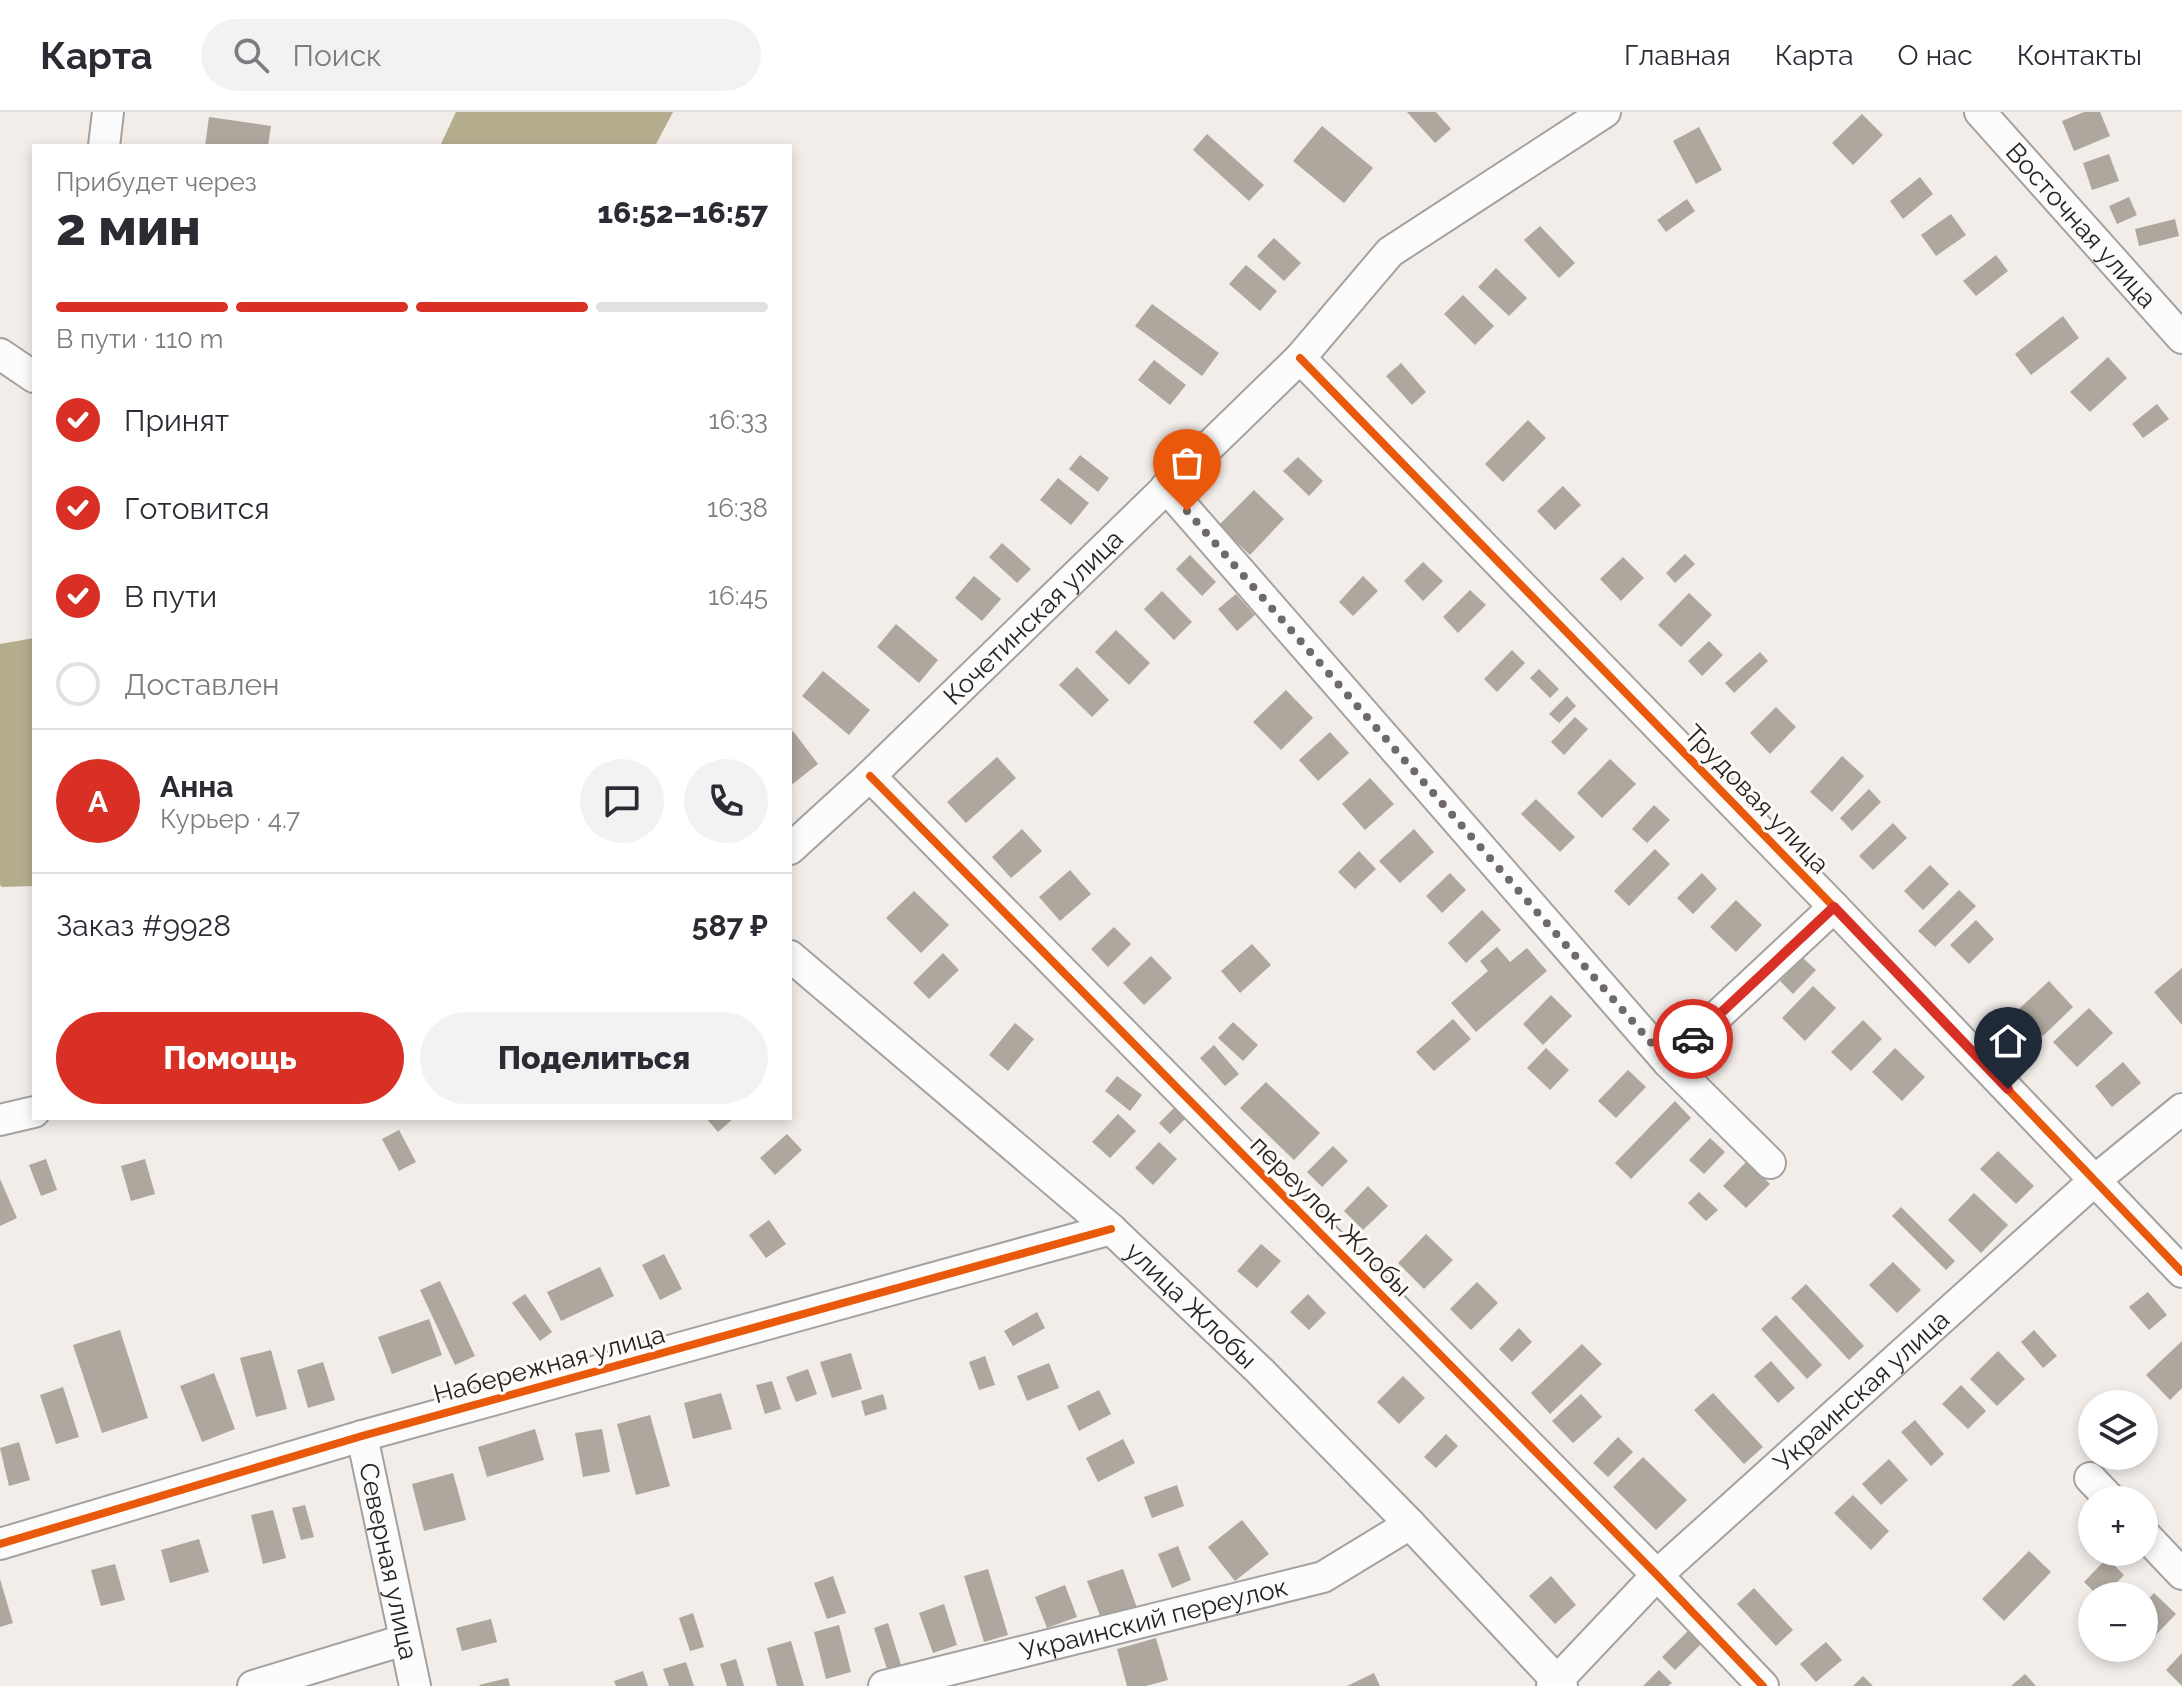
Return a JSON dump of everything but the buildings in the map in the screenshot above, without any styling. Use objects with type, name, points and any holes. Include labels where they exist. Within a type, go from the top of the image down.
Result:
[{"type":"street","points":[[104,144],[108,112]]},
{"type":"street","name":"Кочетинская улица","points":[[792,847],[870,776],[1300,358],[1390,252],[1605,112]]},
{"type":"street","name":"Восточная улица","points":[[1980,112],[2182,338]]},
{"type":"street","points":[[0,354],[32,376]]},
{"type":"street","name":"Трудовая улица","points":[[1300,358],[1834,907],[2182,1272]]},
{"type":"street","points":[[1166,487],[1668,1062],[1770,1163]]},
{"type":"street","name":"переулок Жлобы","points":[[870,776],[1763,1686]]},
{"type":"street","points":[[1668,1062],[1834,907]]},
{"type":"street","name":"улица Жлобы","points":[[792,958],[1111,1229],[1260,1371],[1410,1524],[1557,1684]]},
{"type":"street","name":"Украинская улица","points":[[1557,1684],[1657,1575],[2094,1181],[2182,1109]]},
{"type":"street","points":[[0,1120],[32,1112]]},
{"type":"street","name":"Набережная улица","points":[[0,1544],[362,1436],[1111,1229]]},
{"type":"street","name":"Северная улица","points":[[362,1436],[415,1686]]},
{"type":"street","points":[[2090,1478],[2098,1486]]},
{"type":"street","name":"Украинский переулок","points":[[884,1686],[1323,1577],[1410,1524]]},
{"type":"street","points":[[2158,1549],[2182,1574]]},
{"type":"street","points":[[253,1686],[404,1640]]},
{"type":"shaded area","points":[[456,112],[673,112],[656,144],[441,144]]},
{"type":"shaded area","points":[[32,638],[32,886],[0,885],[0,644]]},
{"type":"cycle path","points":[[1300,358],[1834,907],[2182,1272]]},
{"type":"cycle path","points":[[870,776],[1763,1686]]},
{"type":"cycle path","points":[[0,1544],[362,1436],[1111,1229]]},
{"type":"way so far","points":[[1187,511],[1668,1062],[1693,1039]]},
{"type":"route","points":[[1693,1039],[1834,907],[2008,1089]]}]
